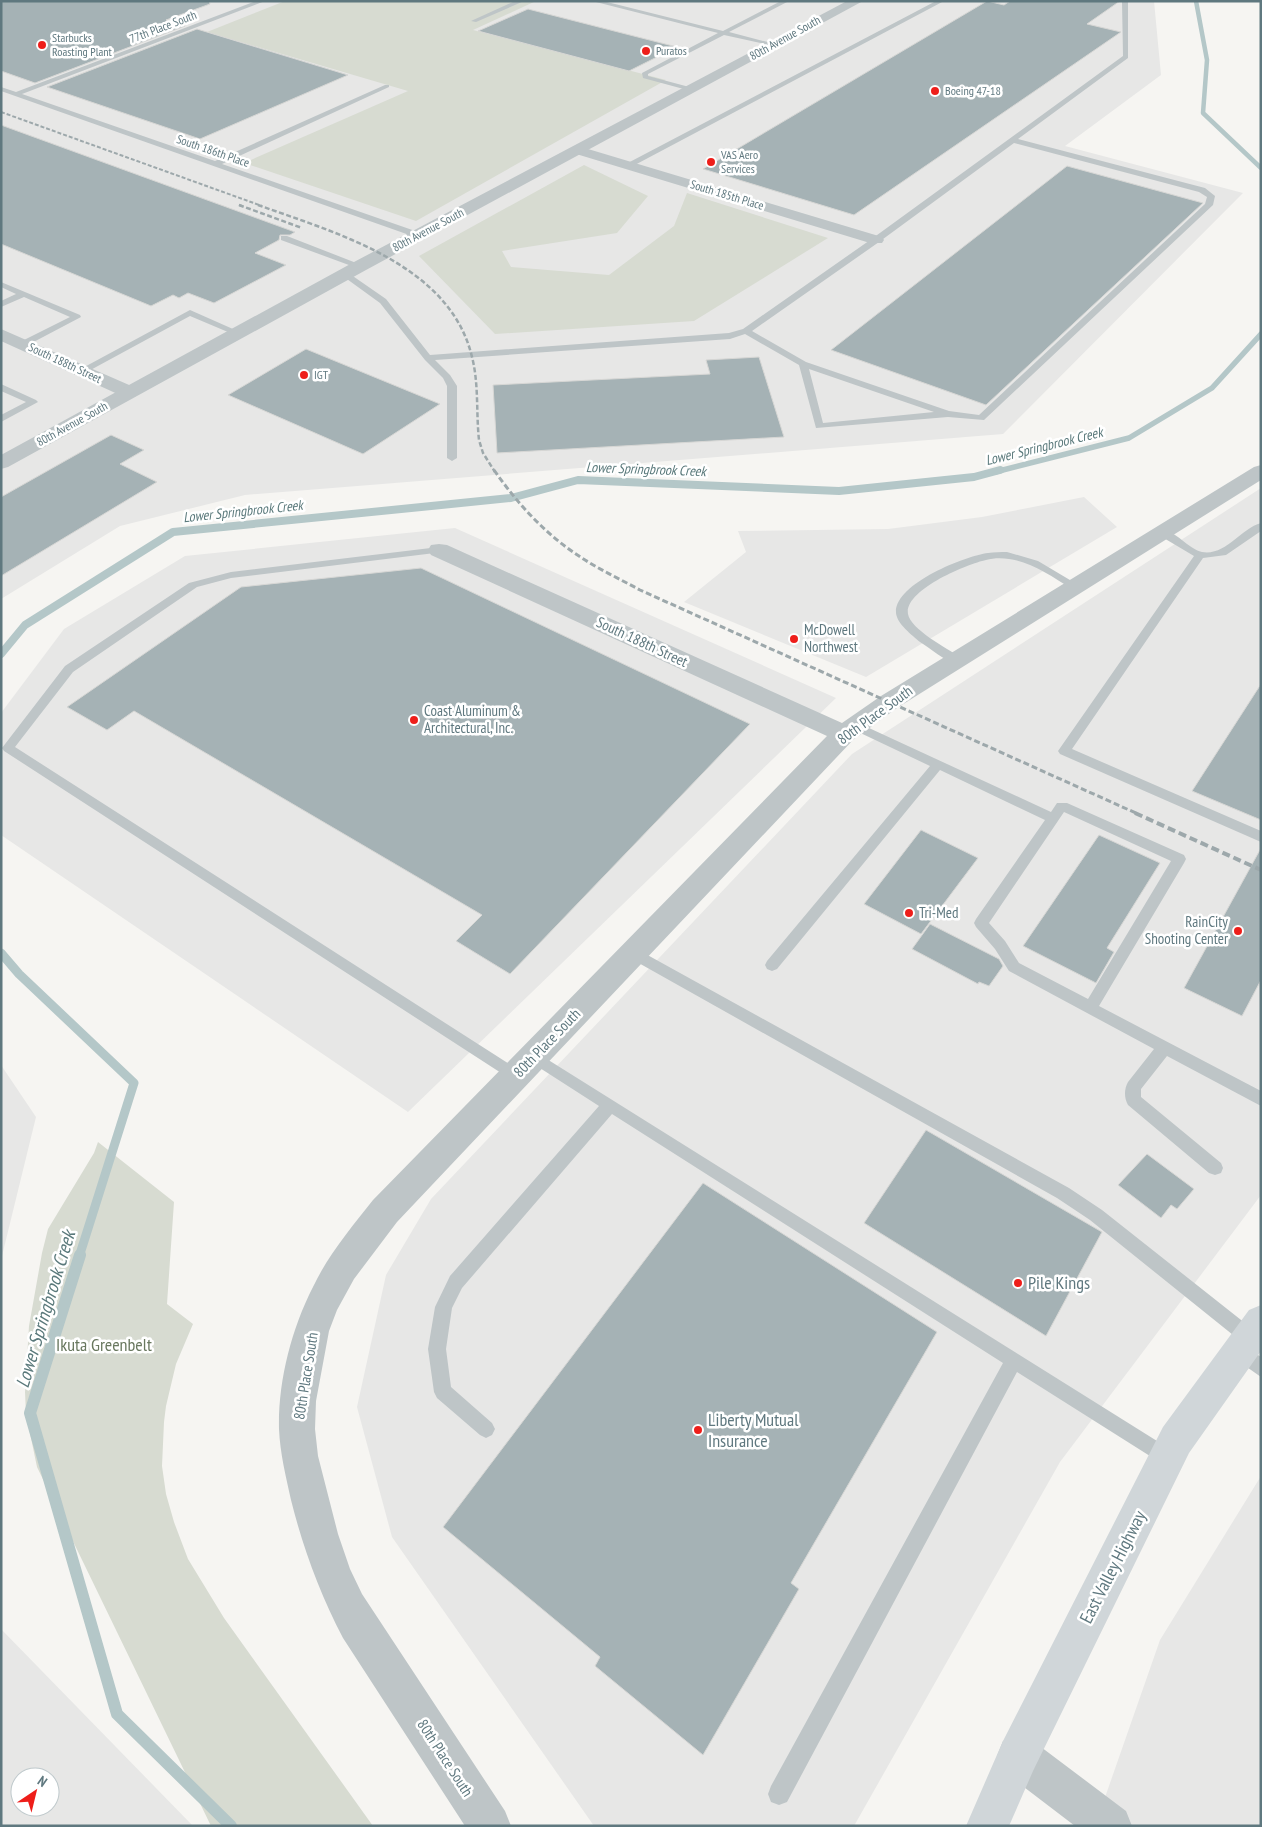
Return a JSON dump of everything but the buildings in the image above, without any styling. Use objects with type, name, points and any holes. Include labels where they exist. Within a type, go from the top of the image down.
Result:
[{"type":"main road","name":"East Valley Highway","points":[[987,1826],[1018,1756],[1176,1440],[1252,1345]]},
{"type":"street","name":"80th Avenue South","points":[[1,463],[344,274],[833,12],[857,1]]},
{"type":"street","name":"South 185th Place","points":[[578,150],[876,240]]},
{"type":"street","name":"South 188th Street","points":[[1,334],[129,392]]},
{"type":"street","name":"80th Place South","points":[[490,1826],[357,1624],[338,1590],[322,1549],[297,1439],[300,1401],[312,1330],[331,1287],[355,1248],[385,1211],[850,730],[956,660],[1161,532],[1260,473]]},
{"type":"street","name":"South 188th Street","points":[[440,550],[850,730]]},
{"type":"street","points":[[1018,1756],[1111,1826]]},
{"type":"lane","name":"77th Place South","points":[[16,94],[262,1]]},
{"type":"lane","points":[[474,21],[521,1]]},
{"type":"lane","points":[[595,1],[773,45]]},
{"type":"lane","points":[[691,89],[645,76],[645,73],[786,1]]},
{"type":"lane","points":[[628,165],[941,1]]},
{"type":"lane","points":[[428,358],[730,336],[746,331],[876,240],[1126,56],[1125,1]]},
{"type":"lane","points":[[215,164],[387,86]]},
{"type":"lane","name":"South 186th Place","points":[[1,89],[418,235]]},
{"type":"lane","points":[[746,331],[803,364],[948,414],[981,418],[1209,205],[1211,196],[1202,190],[1012,140]]},
{"type":"lane","points":[[284,238],[360,266]]},
{"type":"lane","points":[[344,274],[383,301],[428,358],[447,377],[452,386],[452,458]]},
{"type":"lane","points":[[1,284],[77,317],[23,344]]},
{"type":"lane","points":[[1,304],[23,294]]},
{"type":"lane","points":[[82,371],[190,313],[238,333]]},
{"type":"lane","points":[[803,364],[819,426],[948,414]]},
{"type":"lane","points":[[1,387],[32,402],[1,419]]},
{"type":"lane","points":[[1161,532],[1200,555],[1222,553],[1261,526]]},
{"type":"lane","points":[[440,550],[231,574],[193,584],[69,669],[8,748],[524,1066],[610,1105],[1168,1457]]},
{"type":"lane","points":[[1200,555],[1064,751],[1261,837]]},
{"type":"lane","points":[[956,660],[922,637],[908,623],[902,613],[904,605],[922,584],[962,564],[987,556],[1012,556],[1044,568],[1075,586]]},
{"type":"lane","points":[[850,730],[938,764],[1054,818]]},
{"type":"lane","points":[[772,965],[938,764]]},
{"type":"lane","points":[[1090,1007],[1178,859],[1062,806],[981,923],[1000,945],[1014,967],[1261,1099]]},
{"type":"lane","points":[[633,953],[1063,1193],[1096,1215],[1252,1345]]},
{"type":"lane","points":[[1165,1047],[1133,1087],[1133,1100],[1215,1168]]},
{"type":"lane","points":[[486,1429],[443,1392],[437,1349],[444,1307],[456,1282],[610,1105]]},
{"type":"lane","points":[[779,1794],[1014,1361]]},
{"type":"shaded area","points":[[1,1],[1154,1],[1161,75],[1065,146],[1243,193],[1003,434],[245,495],[120,526],[1,599]]},
{"type":"shaded area","points":[[1261,488],[1261,1195],[1060,1462],[854,1826],[594,1826],[392,1537],[357,1407],[386,1275],[431,1199],[852,754]]},
{"type":"shaded area","points":[[1084,497],[1117,527],[866,677],[684,602],[746,552],[738,531],[888,529],[982,517]]},
{"type":"shaded area","points":[[455,528],[836,698],[408,1112],[1,835],[1,713],[64,629],[185,556]]},
{"type":"shaded area","points":[[1,1065],[36,1117],[1,1260]]},
{"type":"shaded area","points":[[1261,1476],[1261,1826],[1095,1826],[1160,1640]]},
{"type":"shaded area","points":[[1,1629],[193,1826],[1,1826]]},
{"type":"green space","points":[[285,1],[536,1],[473,30],[666,80],[416,221],[244,163],[408,91],[207,32]]},
{"type":"green space","points":[[584,165],[648,196],[617,233],[502,251],[511,267],[609,275],[674,226],[687,193],[828,238],[694,321],[495,334],[419,256]]},
{"type":"green space","name":"Ikuta Greenbelt","points":[[98,1142],[174,1202],[167,1304],[193,1324],[176,1364],[166,1406],[162,1466],[166,1494],[188,1559],[224,1618],[373,1826],[211,1826],[37,1467],[26,1414],[25,1392],[29,1326],[42,1253],[48,1229],[94,1153]]},
{"type":"waterway","name":"Lower Springbrook Creek","points":[[1196,1],[1207,60],[1203,113],[1261,168]]},
{"type":"waterway","name":"Lower Springbrook Creek","points":[[995,472],[1129,438],[1212,388],[1261,334]]},
{"type":"waterway","name":"Lower Springbrook Creek","points":[[1,654],[25,625],[173,532],[511,498],[578,480],[839,491],[974,477],[1000,470]]},
{"type":"waterway","name":"Lower Springbrook Creek","points":[[1,953],[19,974],[134,1083],[79,1257]]},
{"type":"waterway","name":"Lower Springbrook Creek","points":[[80,1255],[30,1413],[117,1714],[231,1826]]},
{"type":"railway","points":[[1,112],[262,206]]},
{"type":"railway","points":[[242,206],[239,205],[302,228]]},
{"type":"railway","points":[[258,205],[321,227],[386,257],[415,275],[440,298],[460,325],[472,357],[476,378],[479,440],[483,453],[495,472]]},
{"type":"railway","points":[[494,470],[522,506],[543,528],[586,561],[609,574],[640,590],[1138,814]]},
{"type":"railway","points":[[1135,813],[1261,870]]},
{"type":"place","name":"Starbucks Roasting Plant","points":[[42,45]]},
{"type":"place","name":"Puratos","points":[[646,51]]},
{"type":"place","name":"Boeing 47-18","points":[[935,91]]},
{"type":"place","name":"VAS Aero Services","points":[[711,162]]},
{"type":"place","name":"IGT","points":[[304,375]]},
{"type":"place","name":"McDowell Northwest","points":[[794,639]]},
{"type":"place","name":"Coast Aluminum & Architectural, Inc.","points":[[414,720]]},
{"type":"place","name":"Tri-Med","points":[[909,913]]},
{"type":"place","name":"RainCity Shooting Center","points":[[1238,931]]},
{"type":"place","name":"Pile Kings","points":[[1018,1283]]},
{"type":"place","name":"Liberty Mutual Insurance","points":[[698,1430]]}]
